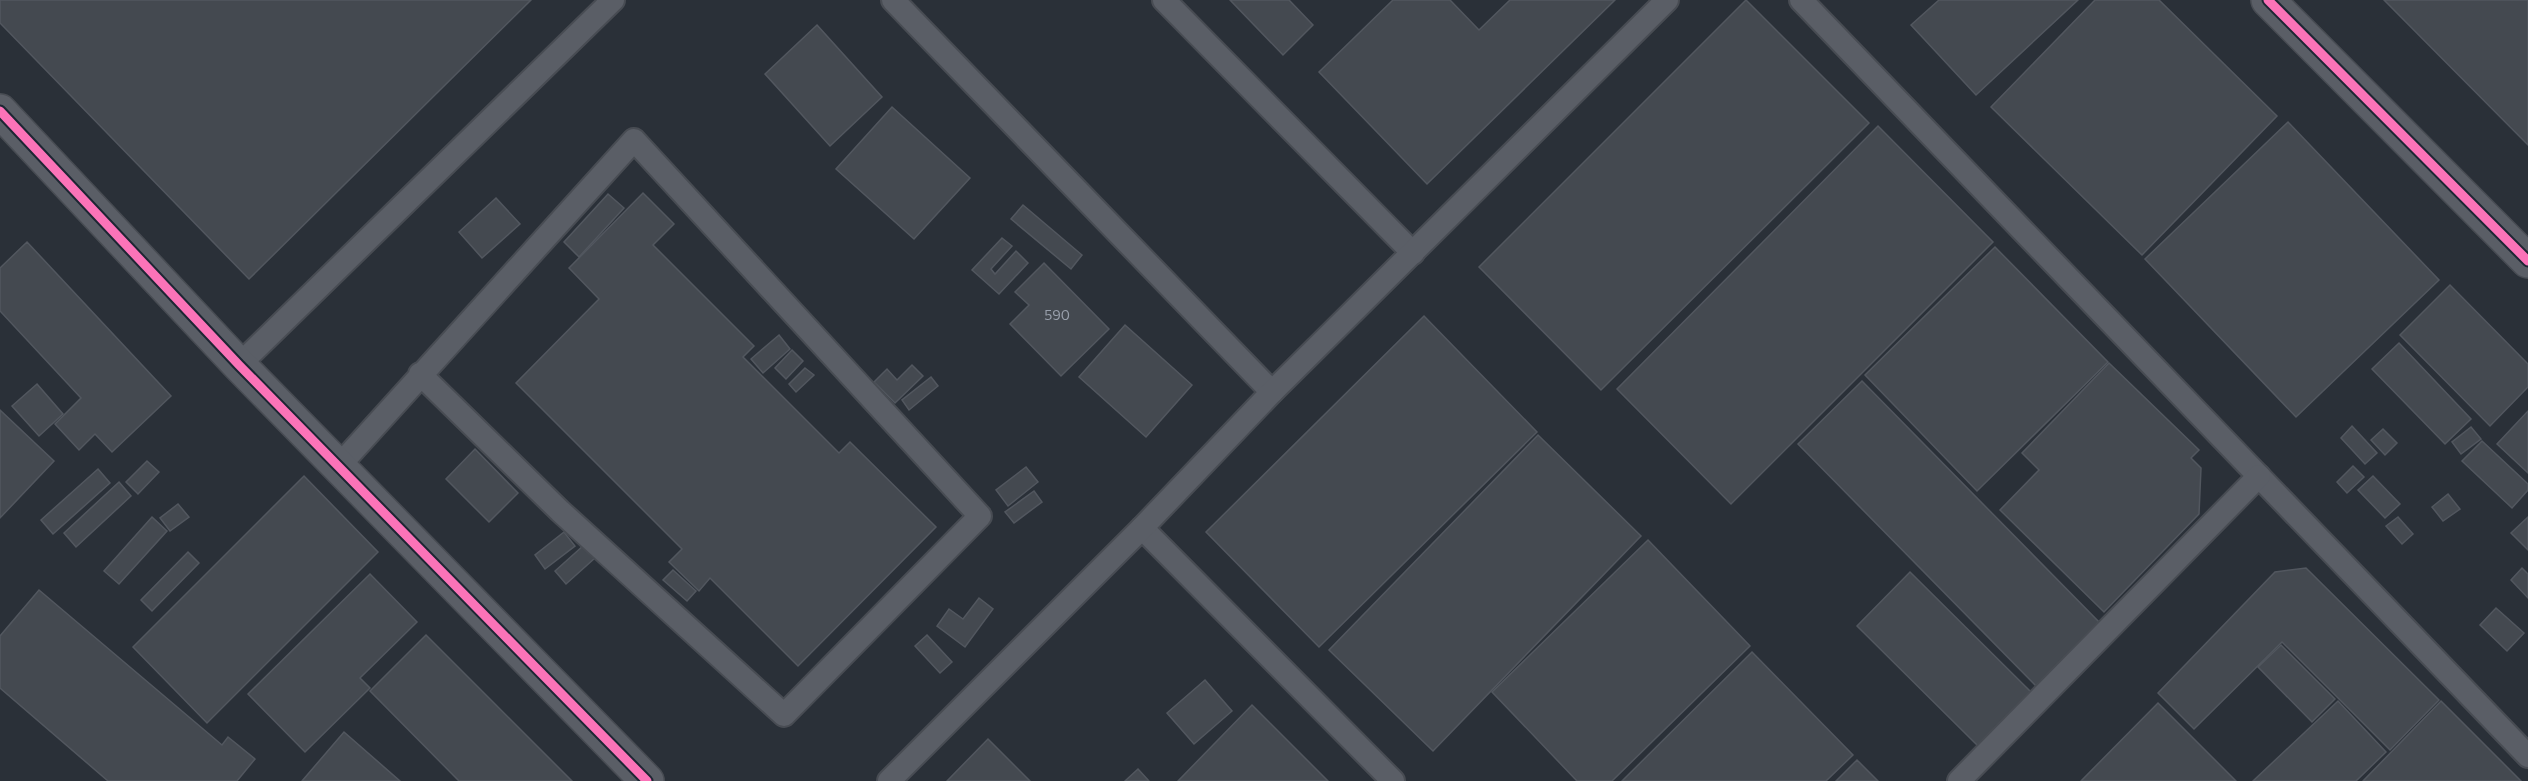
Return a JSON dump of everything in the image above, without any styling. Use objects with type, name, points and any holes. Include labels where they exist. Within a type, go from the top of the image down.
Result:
[{"type":"street","points":[[2268,0],[2528,261]]},
{"type":"street","points":[[0,111],[238,365],[647,781]]},
{"type":"lane","points":[[238,365],[613,0]]},
{"type":"lane","points":[[894,0],[1272,392]]},
{"type":"lane","points":[[1164,0],[1413,253]]},
{"type":"lane","points":[[889,781],[1142,528],[1272,392],[1667,0]]},
{"type":"lane","points":[[1801,0],[2528,756]]},
{"type":"lane","points":[[338,467],[420,374],[634,140],[980,516],[784,715],[560,511],[420,374]]},
{"type":"lane","points":[[1959,781],[2259,476]]},
{"type":"lane","points":[[1142,528],[1393,781]]},
{"type":"building","points":[[0,0],[531,0],[249,279],[0,23]]},
{"type":"building","points":[[1230,0],[1289,0],[1313,25],[1283,55]]},
{"type":"building","points":[[1393,0],[1450,0],[1479,30],[1510,0],[1615,0],[1427,184],[1319,72]]},
{"type":"building","points":[[1746,0],[1869,123],[1601,390],[1479,267]]},
{"type":"building","points":[[1939,0],[2078,0],[1976,95],[1911,25]]},
{"type":"building","points":[[2095,0],[2159,0],[2277,116],[2142,255],[1991,107]]},
{"type":"building","points":[[2384,0],[2528,0],[2528,145]]},
{"type":"building","points":[[817,25],[882,97],[830,146],[765,74]]},
{"type":"building","points":[[892,107],[970,178],[914,239],[836,169]]},
{"type":"building","points":[[2288,122],[2439,280],[2296,417],[2145,259]]},
{"type":"building","points":[[1878,126],[1993,242],[1731,504],[1617,389]]},
{"type":"building","points":[[643,193],[674,224],[653,245],[754,346],[743,357],[839,453],[850,442],[936,527],[798,666],[710,578],[699,591],[669,562],[682,549],[516,383],[599,299],[569,268]]},
{"type":"building","points":[[608,194],[624,208],[579,257],[564,242]]},
{"type":"building","points":[[496,198],[520,224],[482,258],[459,232]]},
{"type":"building","points":[[1023,205],[1082,255],[1071,269],[1011,219]]},
{"type":"building","points":[[1002,238],[1012,246],[991,269],[995,274],[1016,251],[1028,263],[999,294],[972,270]]},
{"type":"building","points":[[27,242],[171,396],[112,452],[95,434],[79,450],[55,424],[81,398],[0,311],[0,268]]},
{"type":"building","points":[[1995,247],[2108,362],[1977,491],[1865,375]]},
{"type":"building","points":[[1044,263],[1109,329],[1061,376],[1010,324],[1029,305],[1015,292]]},
{"type":"building","points":[[2450,285],[2528,364],[2528,387],[2490,426],[2400,335]]},
{"type":"building","points":[[1424,316],[1537,432],[1319,647],[1206,532]]},
{"type":"building","points":[[1125,325],[1192,385],[1146,437],[1079,377]]},
{"type":"building","points":[[779,335],[790,349],[763,373],[751,359]]},
{"type":"building","points":[[2399,343],[2471,419],[2445,444],[2372,369]]},
{"type":"building","points":[[792,350],[803,361],[786,379],[775,368]]},
{"type":"building","points":[[2109,363],[2199,450],[2191,458],[2201,468],[2199,514],[2104,612],[2000,510],[2039,470],[2022,453]]},
{"type":"building","points":[[912,365],[923,376],[895,403],[874,382],[887,369],[897,380]]},
{"type":"building","points":[[805,368],[814,375],[796,392],[789,384]]},
{"type":"building","points":[[931,377],[938,386],[909,410],[902,400]]},
{"type":"building","points":[[1862,381],[2102,625],[2038,688],[1798,444]]},
{"type":"building","points":[[37,384],[63,414],[39,436],[12,406]]},
{"type":"building","points":[[0,410],[54,461],[0,518]]},
{"type":"building","points":[[2528,411],[2528,473],[2497,444]]},
{"type":"building","points":[[2352,426],[2377,453],[2365,464],[2341,438]]},
{"type":"building","points":[[2471,427],[2481,439],[2461,454],[2452,442]]},
{"type":"building","points":[[2383,429],[2397,443],[2385,455],[2371,440]]},
{"type":"building","points":[[1538,435],[1641,536],[1433,751],[1329,650]]},
{"type":"building","points":[[2482,441],[2528,484],[2528,490],[2512,508],[2462,461]]},
{"type":"building","points":[[475,449],[518,493],[489,522],[446,479]]},
{"type":"building","points":[[147,461],[159,472],[138,494],[126,482]]},
{"type":"building","points":[[2353,466],[2364,477],[2347,493],[2337,482]]},
{"type":"building","points":[[1026,467],[1038,482],[1008,506],[996,490]]},
{"type":"building","points":[[98,469],[110,483],[53,534],[41,520]]},
{"type":"building","points":[[304,476],[378,552],[207,723],[133,647]]},
{"type":"building","points":[[2373,476],[2400,504],[2385,518],[2358,490]]},
{"type":"building","points":[[119,482],[131,496],[76,547],[64,533]]},
{"type":"building","points":[[1034,491],[1042,502],[1014,523],[1005,512]]},
{"type":"building","points":[[2448,494],[2460,509],[2443,521],[2432,507]]},
{"type":"building","points":[[178,504],[189,517],[170,531],[160,518]]},
{"type":"building","points":[[152,517],[167,531],[119,584],[104,571]]},
{"type":"building","points":[[2398,517],[2413,534],[2402,544],[2386,526]]},
{"type":"building","points":[[2528,517],[2528,550],[2511,533]]},
{"type":"building","points":[[564,532],[575,546],[545,569],[535,555]]},
{"type":"building","points":[[1648,540],[1750,646],[1612,781],[1577,781],[1492,692]]},
{"type":"building","points":[[584,545],[595,558],[566,584],[555,571]]},
{"type":"building","points":[[188,552],[199,563],[152,611],[141,600]]},
{"type":"building","points":[[2306,568],[2439,700],[2390,750],[2282,642],[2194,729],[2158,693],[2275,572]]},
{"type":"building","points":[[2522,568],[2528,574],[2528,598],[2511,580]]},
{"type":"building","points":[[673,570],[696,591],[687,601],[663,580]]},
{"type":"building","points":[[1910,572],[2031,692],[1978,746],[1857,626]]},
{"type":"building","points":[[370,574],[417,622],[360,678],[370,688],[305,752],[248,694]]},
{"type":"building","points":[[39,590],[222,745],[228,737],[255,759],[237,781],[108,781],[0,688],[0,636]]},
{"type":"building","points":[[979,598],[993,609],[965,647],[937,626],[949,609],[963,619]]},
{"type":"building","points":[[2496,608],[2524,633],[2507,651],[2480,625]]},
{"type":"building","points":[[426,635],[572,781],[459,781],[370,691]]},
{"type":"building","points":[[927,635],[952,662],[940,673],[915,646]]},
{"type":"building","points":[[2281,645],[2335,699],[2312,722],[2258,667]]},
{"type":"building","points":[[1752,652],[1853,755],[1826,781],[1622,781]]},
{"type":"building","points":[[1205,680],[1232,711],[1194,744],[1167,713]]},
{"type":"building","points":[[2338,701],[2386,752],[2356,781],[2253,781]]},
{"type":"building","points":[[2441,701],[2521,781],[2363,781]]},
{"type":"building","points":[[2158,703],[2236,781],[2081,781]]},
{"type":"building","points":[[1252,705],[1328,781],[1178,781]]},
{"type":"building","points":[[344,732],[400,781],[302,781]]},
{"type":"building","points":[[988,739],[1030,781],[947,781]]},
{"type":"building","points":[[1857,760],[1878,781],[1836,781]]},
{"type":"building","points":[[1138,769],[1149,781],[1125,781]]},
{"type":"cycle path","points":[[2268,0],[2528,261]]},
{"type":"cycle path","points":[[0,111],[239,365],[647,781]]}]
